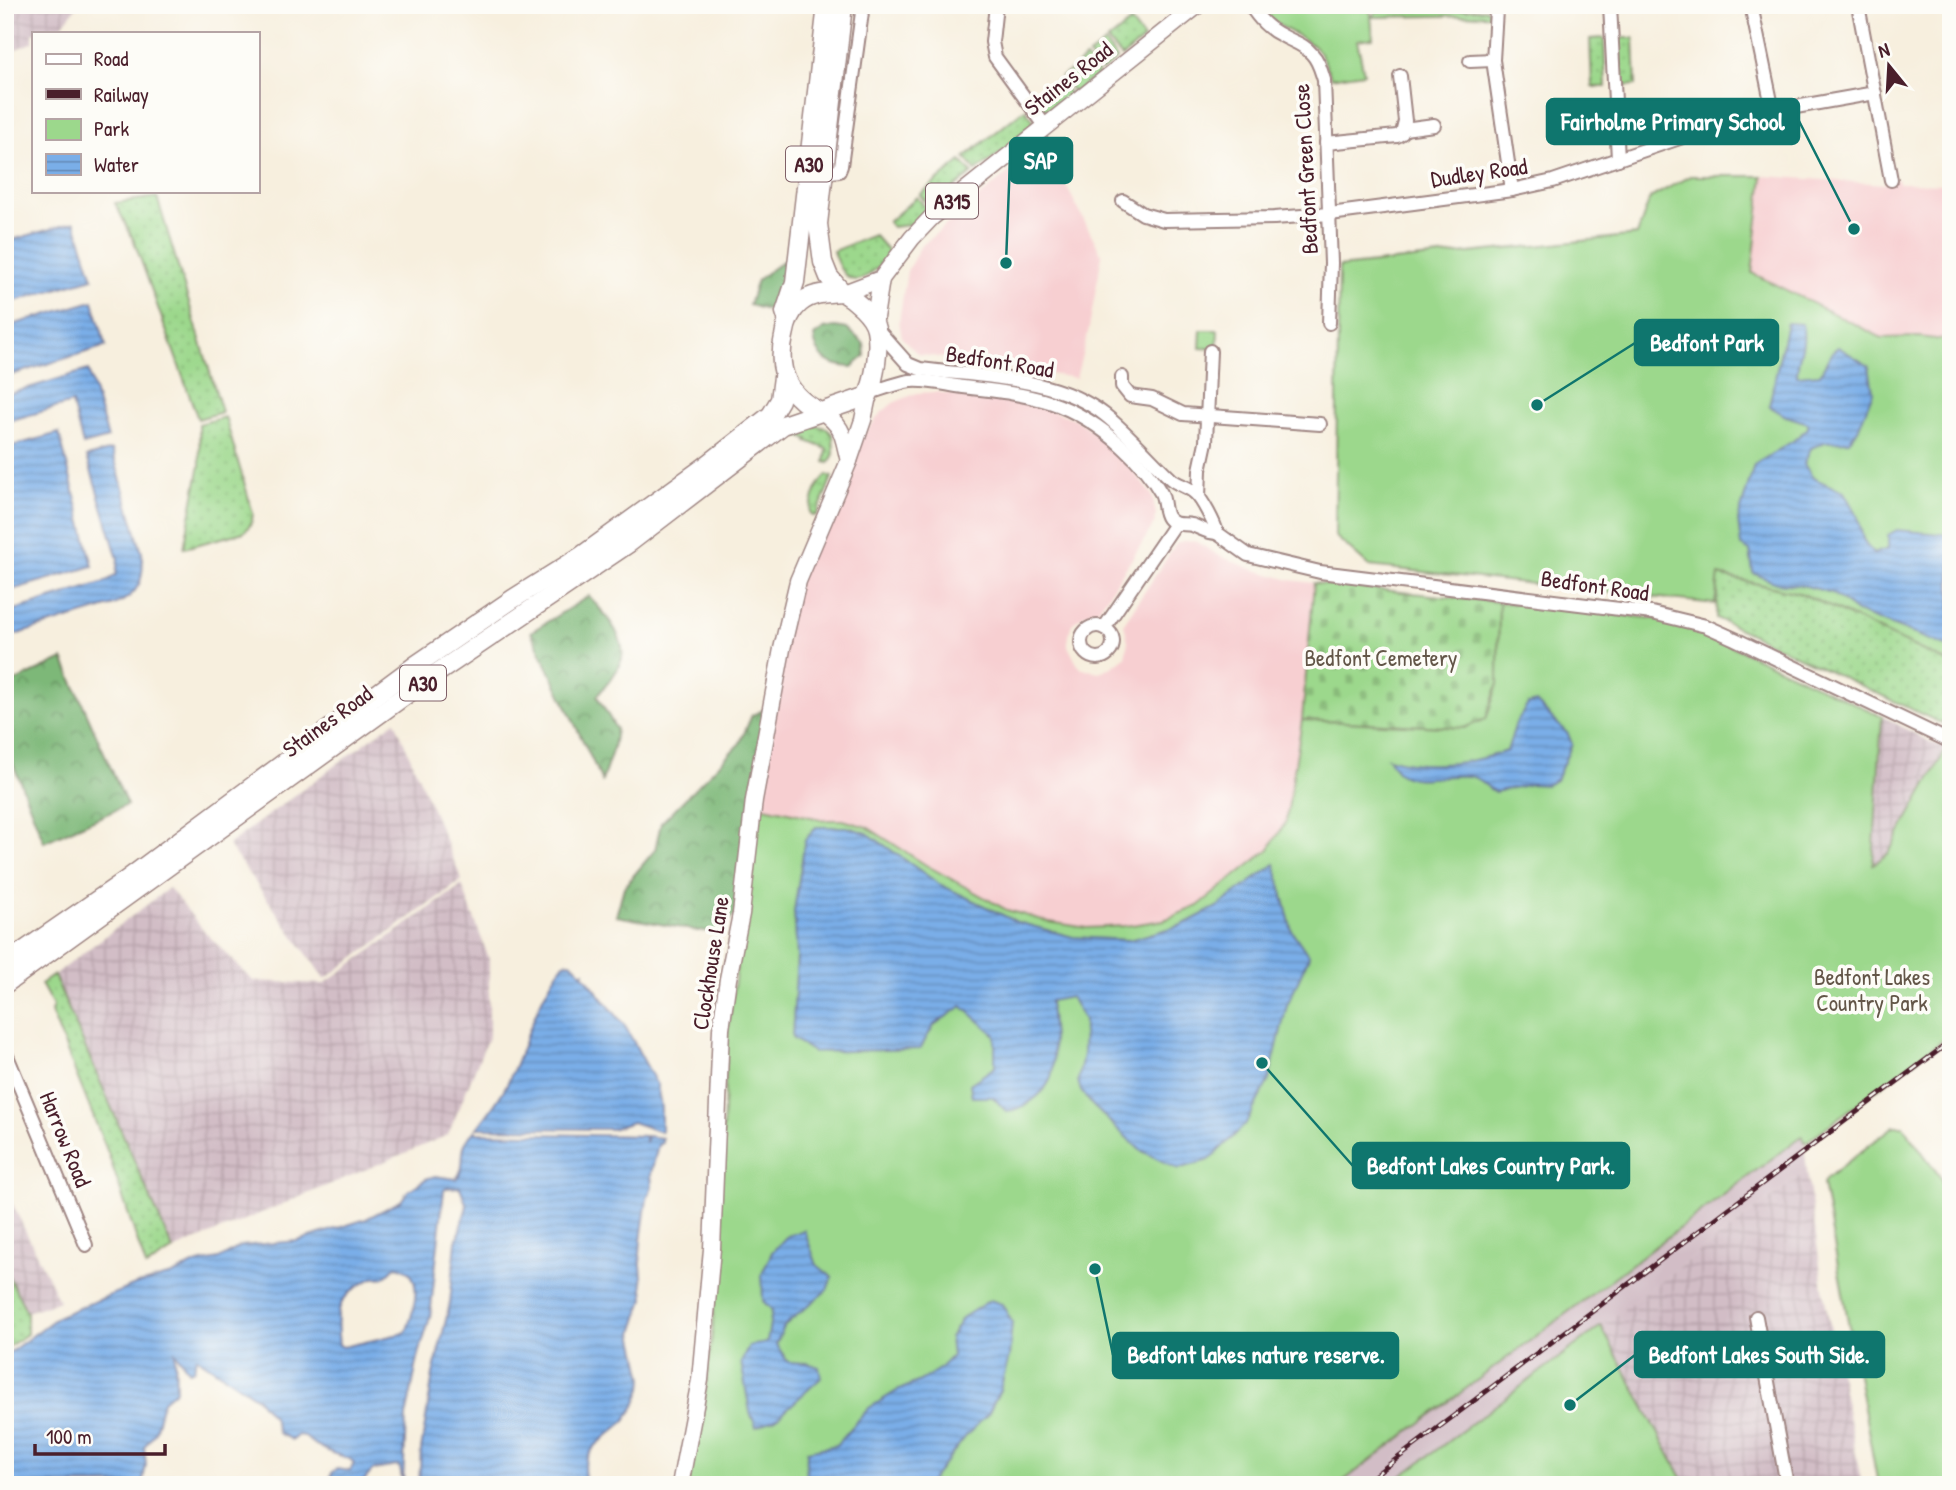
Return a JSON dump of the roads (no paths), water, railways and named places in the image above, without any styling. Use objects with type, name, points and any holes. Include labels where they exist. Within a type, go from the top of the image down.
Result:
[{"type":"highway","name":"A30","points":[[788,321],[785,312],[795,282],[827,5]]},
{"type":"highway","name":"A30","points":[[843,5],[818,224],[822,262],[829,277],[843,292]]},
{"type":"highway","points":[[843,292],[864,310],[875,326],[875,357],[869,394],[821,412],[797,397],[783,377],[781,356],[788,321],[804,300],[818,294],[843,292]]},
{"type":"highway","name":"Staines Road","points":[[5,964],[125,881],[415,665],[580,557],[703,468],[771,415],[780,400],[783,377]]},
{"type":"highway","name":"Staines Road","points":[[5,984],[403,697],[629,543],[783,425],[821,412]]},
{"type":"main road","name":"Staines Road","points":[[875,326],[881,279],[912,238],[932,217],[1198,5]]},
{"type":"main road","points":[[843,292],[881,279]]},
{"type":"main road","name":"Clockhouse Lane","points":[[680,1485],[700,1380],[712,1249],[721,1029],[727,979],[741,914],[754,800],[782,649],[798,581],[849,461],[869,394]]},
{"type":"main road","points":[[821,412],[837,422],[849,461]]},
{"type":"street","points":[[823,173],[834,173],[839,171],[841,166],[863,5]]},
{"type":"street","points":[[996,5],[992,42],[995,57],[1046,127]]},
{"type":"street","name":"Bedfont Green Close","points":[[1250,5],[1260,21],[1282,36],[1299,43],[1312,54],[1319,64],[1324,80],[1330,214],[1329,323]]},
{"type":"street","points":[[1610,5],[1618,159]]},
{"type":"street","points":[[1752,5],[1773,111]]},
{"type":"street","points":[[1858,5],[1891,180]]},
{"type":"street","points":[[1497,7],[1493,60],[1512,190]]},
{"type":"street","points":[[1470,61],[1493,60]]},
{"type":"street","points":[[1400,76],[1404,129]]},
{"type":"street","name":"Dudley Road","points":[[1122,201],[1143,214],[1164,220],[1330,214],[1512,190],[1536,186],[1718,125],[1773,111],[1875,93]]},
{"type":"street","points":[[1326,143],[1397,135],[1404,129],[1434,125]]},
{"type":"street","name":"Bedfont Road","points":[[875,326],[908,364],[920,369],[1018,382],[1069,394],[1103,414],[1183,488],[1192,491],[1215,525],[1217,533]]},
{"type":"street","points":[[1190,524],[1200,513],[1200,470],[1206,442],[1210,351]]},
{"type":"street","points":[[1122,377],[1122,386],[1130,396],[1152,399],[1183,414],[1320,424]]},
{"type":"street","name":"Bedfont Road","points":[[869,394],[912,381],[1021,393],[1050,400],[1093,421],[1125,449],[1153,480],[1164,502],[1167,516],[1175,524],[1190,524],[1208,533],[1217,533],[1248,555],[1320,572],[1652,613],[1684,620],[1735,639],[1951,742]]},
{"type":"street","points":[[1164,502],[1173,491],[1183,488],[1200,470]]},
{"type":"street","points":[[1104,628],[1175,524]]},
{"type":"street","name":"Harrow Road","points":[[5,1051],[86,1245]]},
{"type":"street","points":[[1756,1317],[1787,1485]]},
{"type":"water","points":[[75,222],[93,278],[5,304],[5,242]]},
{"type":"water","points":[[93,301],[106,346],[5,377],[5,327]]},
{"type":"water","points":[[1787,323],[1802,324],[1803,345],[1797,376],[1820,374],[1832,352],[1838,347],[1869,366],[1873,392],[1858,430],[1849,441],[1825,442],[1811,448],[1804,464],[1813,478],[1844,492],[1858,517],[1863,539],[1873,554],[1888,549],[1888,535],[1897,530],[1951,535],[1951,648],[1857,612],[1832,593],[1806,586],[1776,583],[1753,573],[1750,551],[1741,546],[1738,520],[1754,465],[1793,441],[1808,428],[1808,423],[1786,416],[1769,406]]},
{"type":"water","points":[[88,370],[108,438],[83,445],[72,403],[5,422],[5,395]]},
{"type":"water","points":[[59,433],[93,566],[5,592],[5,448]]},
{"type":"water","points":[[112,450],[142,553],[141,578],[135,591],[114,605],[5,638],[5,613],[105,582],[116,575],[118,559],[87,457]]},
{"type":"water","points":[[1536,702],[1568,734],[1572,744],[1556,780],[1546,785],[1531,784],[1495,792],[1473,777],[1424,779],[1406,776],[1398,772],[1388,758],[1418,764],[1448,764],[1507,751],[1516,723],[1528,704]]},
{"type":"water","points":[[816,827],[847,827],[867,833],[939,884],[1017,922],[1073,937],[1129,940],[1182,925],[1217,907],[1275,864],[1292,931],[1309,956],[1287,1005],[1269,1080],[1245,1125],[1209,1160],[1178,1169],[1140,1150],[1093,1106],[1081,1091],[1078,1081],[1083,1054],[1084,1020],[1071,997],[1050,1001],[1053,1053],[1050,1080],[1031,1101],[1006,1111],[993,1097],[972,1097],[970,1084],[995,1067],[995,1035],[962,1006],[934,1025],[920,1049],[813,1052],[792,1038],[797,956],[794,911],[805,840]]},
{"type":"water","points":[[571,962],[584,972],[625,1026],[657,1085],[661,1107],[661,1132],[632,1122],[612,1129],[477,1128],[508,1082],[546,991],[564,963]]},
{"type":"water","points":[[475,1130],[477,1133],[645,1136],[645,1143],[647,1136],[662,1138],[651,1174],[652,1186],[647,1199],[641,1240],[644,1299],[633,1333],[643,1378],[642,1388],[625,1421],[594,1447],[587,1459],[584,1469],[586,1485],[419,1485],[421,1450],[433,1374],[450,1303],[456,1242],[467,1206],[460,1187],[444,1190],[430,1317],[418,1358],[406,1417],[403,1485],[400,1468],[397,1466],[373,1470],[362,1483],[345,1481],[340,1485],[329,1485],[332,1472],[337,1469],[350,1471],[354,1463],[350,1459],[312,1443],[304,1436],[298,1435],[292,1440],[278,1433],[273,1417],[257,1398],[196,1357],[194,1370],[189,1371],[175,1352],[176,1390],[163,1401],[155,1432],[144,1447],[146,1465],[142,1485],[5,1485],[5,1356],[59,1316],[135,1285],[172,1275],[198,1263],[219,1259],[241,1246],[298,1241],[366,1219],[401,1201],[408,1191],[426,1179],[435,1176],[456,1179],[461,1171],[466,1142]],"holes":[[[397,1266],[412,1276],[416,1293],[407,1330],[404,1333],[343,1347],[339,1345],[339,1312],[345,1297],[361,1284],[373,1278],[384,1277]]]},
{"type":"water","points":[[804,1230],[817,1265],[832,1277],[827,1290],[785,1325],[776,1344],[788,1362],[819,1367],[821,1378],[776,1419],[756,1427],[750,1412],[741,1362],[749,1346],[767,1343],[772,1310],[763,1301],[762,1274],[772,1252],[787,1236]]},
{"type":"water","points":[[990,1300],[1002,1304],[1012,1322],[1009,1357],[1000,1390],[988,1414],[966,1436],[928,1485],[806,1485],[807,1451],[836,1445],[869,1408],[939,1369],[952,1356],[950,1338],[962,1318]]},
{"type":"railway","points":[[1362,1485],[1951,1041]]},
{"type":"place","name":"Fairholme Primary School","points":[[1854,229]]},
{"type":"place","name":"SAP","points":[[1006,263]]},
{"type":"place","name":"Bedfont Park","points":[[1537,405]]},
{"type":"place","name":"Bedfont Lakes Country Park.","points":[[1262,1063]]},
{"type":"place","name":"Bedfont lakes nature reserve.","points":[[1095,1269]]},
{"type":"place","name":"Bedfont Lakes South Side.","points":[[1570,1405]]},
{"type":"park label","name":"Bedfont Cemetery","points":[[1381,657]]},
{"type":"park label","name":"Bedfont Lakes Country Park","points":[[1872,989]]}]
